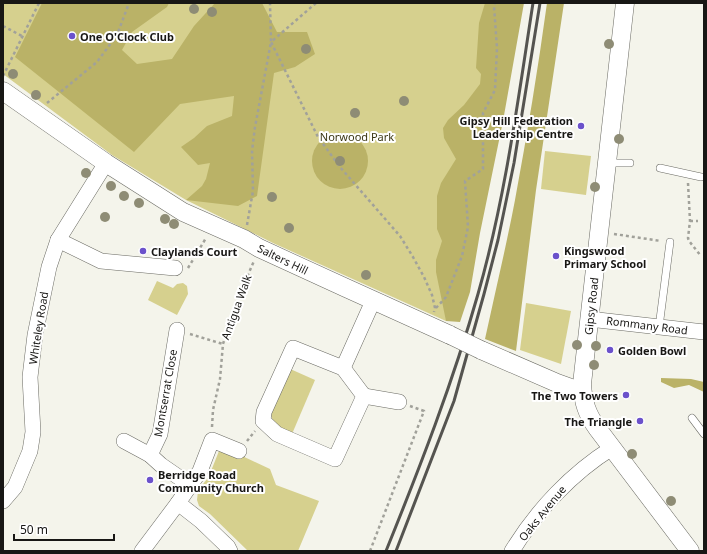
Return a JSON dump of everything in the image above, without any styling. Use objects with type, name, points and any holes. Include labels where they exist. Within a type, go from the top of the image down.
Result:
[{"type":"street","name":"Gipsy Road","points":[[625,3],[582,392],[589,416],[690,551]]},
{"type":"street","name":"Salters Hill","points":[[3,91],[106,163],[183,212],[481,350],[582,392]]},
{"type":"street","name":"Whiteley Road","points":[[3,501],[15,487],[30,451],[33,432],[30,377],[35,335],[48,267],[58,240],[106,163]]},
{"type":"street","points":[[58,240],[101,261],[180,270]]},
{"type":"street","points":[[343,368],[373,301]]},
{"type":"street","name":"Rommany Road","points":[[589,319],[704,332]]},
{"type":"street","name":"Montserrat Close","points":[[150,455],[160,434],[177,330]]},
{"type":"street","points":[[364,396],[335,459],[277,434],[262,421],[264,412],[293,348],[343,368],[364,396],[399,402]]},
{"type":"street","points":[[142,551],[200,471],[212,440],[239,451]]},
{"type":"street","points":[[124,441],[150,455],[161,466],[190,485]]},
{"type":"street","name":"Oaks Avenue","points":[[512,551],[534,520],[568,482],[612,448]]},
{"type":"street","points":[[178,503],[201,521],[230,551]]},
{"type":"lane","points":[[607,163],[630,163]]},
{"type":"lane","points":[[660,168],[701,177]]},
{"type":"lane","points":[[660,327],[670,242]]},
{"type":"lane","points":[[692,418],[704,434]]},
{"type":"path","points":[[3,76],[39,3]]},
{"type":"path","points":[[46,105],[97,62],[117,35],[130,3]]},
{"type":"path","points":[[270,3],[271,42],[318,138],[340,167],[400,236],[424,277],[432,295],[435,308],[430,326]]},
{"type":"path","points":[[271,42],[316,3]]},
{"type":"path","points":[[435,308],[446,297],[462,256],[468,228],[465,181],[483,169],[483,113],[494,90],[497,48],[495,3]]},
{"type":"path","points":[[3,26],[22,36]]},
{"type":"path","name":"Antigua Walk","points":[[212,440],[213,410],[220,379],[223,344],[237,300],[252,243],[252,151],[254,127],[271,42]]},
{"type":"path","points":[[688,174],[690,221],[688,232],[689,241],[701,256]]},
{"type":"path","points":[[690,221],[698,222]]},
{"type":"path","points":[[180,270],[214,226]]},
{"type":"path","points":[[599,233],[670,242]]},
{"type":"path","points":[[177,330],[223,344]]},
{"type":"path","points":[[370,551],[424,411],[399,402]]},
{"type":"path","points":[[239,451],[262,421]]},
{"type":"green space","name":"Norwood Park","points":[[3,3],[514,3],[473,219],[446,321],[273,243],[186,200],[112,155],[3,74]]},
{"type":"green space","points":[[545,151],[591,156],[586,195],[541,189]]},
{"type":"green space","points":[[157,281],[173,288],[177,284],[183,283],[187,286],[188,294],[177,315],[148,300]]},
{"type":"green space","points":[[526,303],[571,311],[561,364],[520,350]]},
{"type":"green space","points":[[288,368],[315,380],[292,434],[274,424],[271,415],[273,403]]},
{"type":"green space","points":[[221,446],[270,469],[276,485],[319,501],[298,551],[248,551],[210,514],[199,506],[197,500],[198,491],[209,476]]},
{"type":"shaded area","points":[[42,3],[169,3],[167,7],[132,32],[122,50],[137,64],[172,59],[194,26],[215,3],[262,3],[277,32],[307,32],[315,54],[295,67],[274,73],[257,196],[238,206],[186,200],[202,186],[206,179],[210,163],[198,165],[181,147],[207,126],[232,116],[234,96],[180,104],[134,152],[15,57]]},
{"type":"shaded area","points":[[485,3],[524,3],[470,292],[460,322],[446,321],[436,272],[436,260],[442,241],[437,229],[437,196],[441,183],[456,159],[444,138],[443,128],[448,120],[464,105],[480,84],[481,74],[476,68],[479,23]]},
{"type":"shaded area","points":[[547,3],[564,3],[536,190],[516,351],[485,339],[515,200]]},
{"type":"shaded area","points":[[340,133],[351,135],[360,141],[366,150],[368,161],[366,172],[360,181],[351,187],[340,189],[329,187],[320,181],[314,172],[312,161],[314,150],[320,141],[329,135]]},
{"type":"shaded area","points":[[661,378],[691,379],[704,382],[704,392],[689,385],[674,388],[661,382]]},
{"type":"railway","points":[[386,551],[411,488],[458,359],[488,258],[496,223],[516,113],[533,3]]},
{"type":"railway","points":[[396,551],[454,401],[484,294],[498,240],[514,163],[540,3]]},
{"type":"place","name":"One O'Clock Club","points":[[72,36]]},
{"type":"place","name":"Gipsy Hill Federation Leadership Centre","points":[[581,126]]},
{"type":"place","name":"Claylands Court","points":[[143,251]]},
{"type":"place","name":"Kingswood Primary School","points":[[556,256]]},
{"type":"place","name":"Golden Bowl","points":[[610,350]]},
{"type":"place","name":"The Two Towers","points":[[626,395]]},
{"type":"place","name":"The Triangle","points":[[640,421]]},
{"type":"place","name":"Berridge Road Community Church","points":[[150,480]]}]
